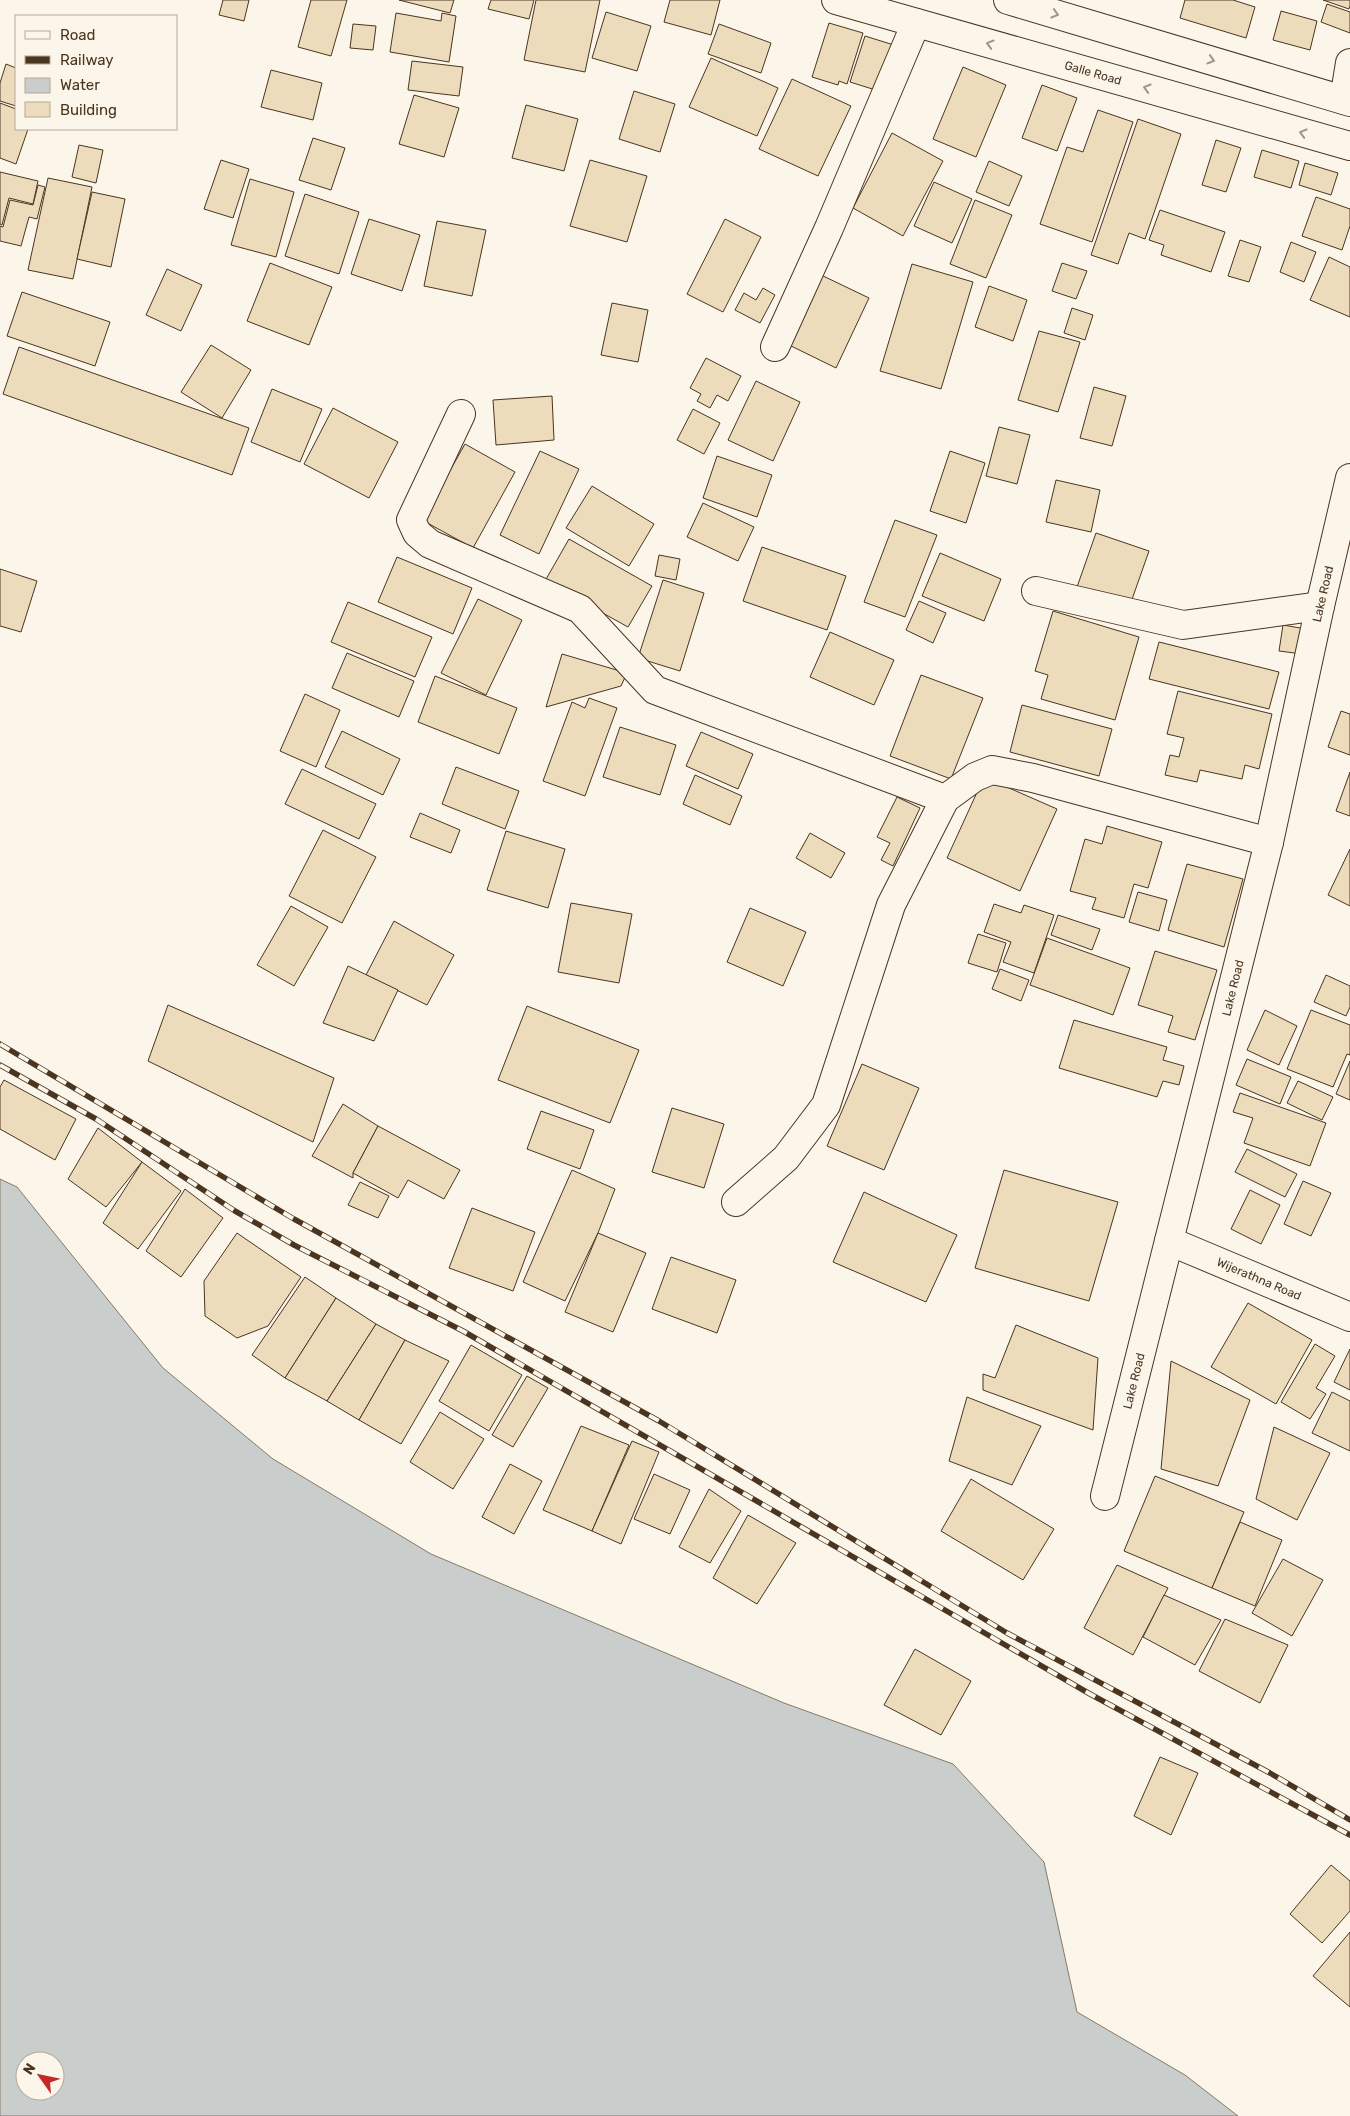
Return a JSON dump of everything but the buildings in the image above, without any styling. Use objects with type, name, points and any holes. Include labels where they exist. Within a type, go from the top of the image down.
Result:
[{"type":"main road","name":"Galle Road","points":[[836,0],[1350,146]]},
{"type":"main road","points":[[1008,0],[1347,101],[1350,63]]},
{"type":"main road","points":[[775,347],[829,228],[916,23]]},
{"type":"main road","points":[[461,414],[411,520],[417,533],[430,544],[580,609],[655,690],[945,799]]},
{"type":"main road","name":"Lake Road","points":[[1105,1496],[1270,842],[1320,606],[1350,478]]},
{"type":"main road","points":[[1036,591],[1183,625],[1320,606]]},
{"type":"main road","points":[[736,1202],[786,1158],[826,1105],[891,905],[945,799],[975,777],[992,770],[1033,778],[1270,842]]},
{"type":"main road","name":"Wijerathna Road","points":[[1169,1241],[1350,1317]]},
{"type":"water","points":[[0,1179],[17,1187],[163,1368],[273,1459],[431,1554],[784,1703],[953,1764],[1044,1862],[1077,2012],[1185,2075],[1238,2116],[0,2116]]},
{"type":"railway","points":[[0,1044],[294,1219],[659,1421],[1007,1633],[1270,1773],[1350,1820]]},
{"type":"railway","points":[[0,1065],[96,1119],[235,1211],[294,1245],[463,1331],[1090,1694],[1350,1835]]}]
